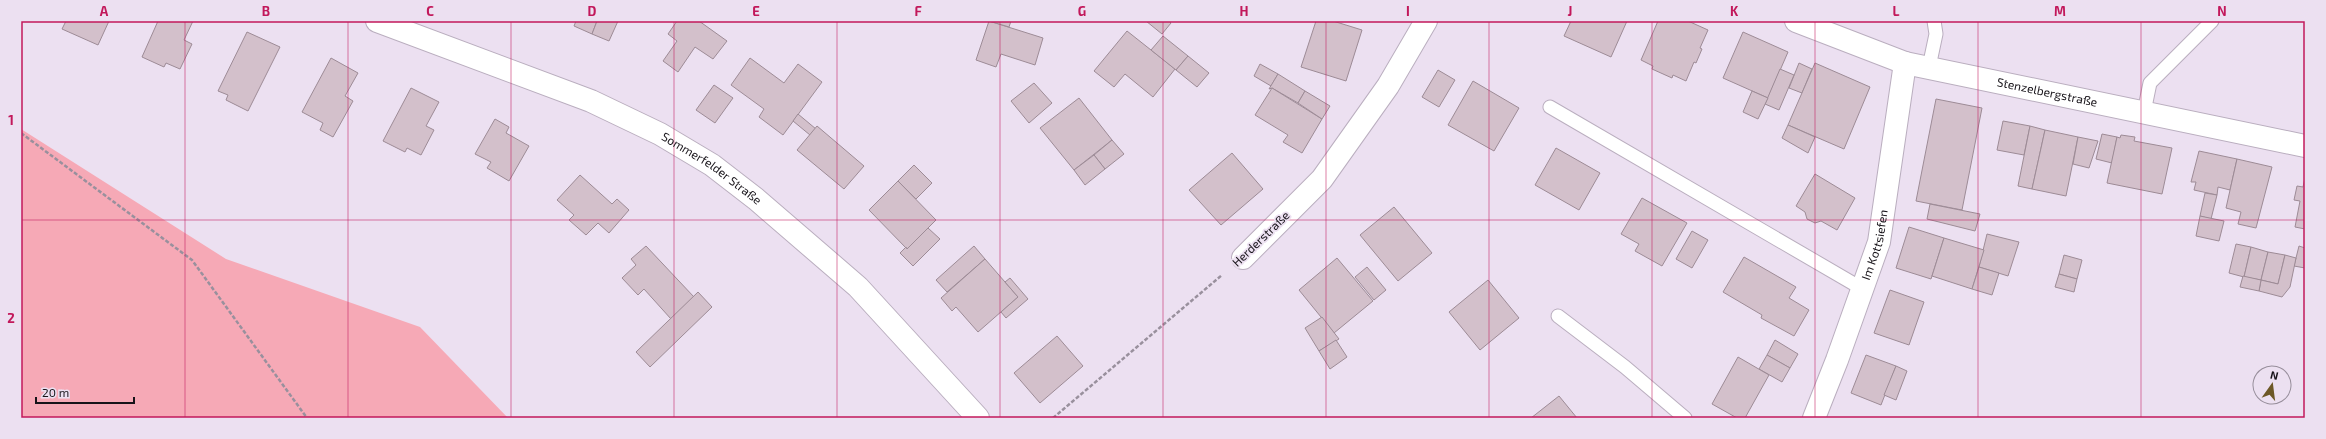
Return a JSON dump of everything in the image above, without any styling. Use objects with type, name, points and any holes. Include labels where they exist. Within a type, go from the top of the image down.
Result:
[{"type":"street","name":"Sommerfelder Straße","points":[[377,21],[591,101],[660,134],[712,165],[756,199],[858,287],[978,418]]},
{"type":"street","name":"Herderstraße","points":[[1243,258],[1322,179],[1388,86],[1426,21]]},
{"type":"street","name":"Stenzelbergstraße","points":[[1796,21],[1905,63],[2305,146]]},
{"type":"street","name":"Im Kottsiefen","points":[[1814,418],[1837,360],[1861,288],[1879,242],[1905,63]]},
{"type":"lane","points":[[1929,67],[1936,34],[1934,21]]},
{"type":"lane","points":[[2144,112],[2150,83],[2212,21]]},
{"type":"lane","points":[[1550,107],[1861,288]]},
{"type":"lane","points":[[1558,316],[1625,366],[1685,418]]},
{"type":"path","points":[[21,133],[192,260],[307,418]]},
{"type":"path","name":"Herderstraße","points":[[1053,418],[1243,258]]},
{"type":"shaded area","points":[[21,129],[226,259],[420,327],[508,418],[21,418]]},
{"type":"building","points":[[66,21],[109,21],[98,45],[62,29]]},
{"type":"building","points":[[158,21],[193,21],[184,40],[192,44],[180,69],[166,63],[164,67],[142,57]]},
{"type":"building","points":[[576,21],[597,21],[592,34],[574,26]]},
{"type":"building","points":[[597,21],[618,21],[609,41],[592,34]]},
{"type":"building","points":[[677,21],[699,21],[727,41],[713,59],[695,47],[678,72],[663,61],[677,41],[668,34]]},
{"type":"building","points":[[989,21],[1043,38],[1035,65],[1001,54],[996,67],[976,60]]},
{"type":"building","points":[[989,21],[1011,21],[1009,27]]},
{"type":"building","points":[[1146,21],[1169,21],[1171,23],[1162,34]]},
{"type":"building","points":[[1316,21],[1333,21],[1362,30],[1346,81],[1301,67]]},
{"type":"building","points":[[1571,21],[1627,21],[1611,57],[1564,36]]},
{"type":"building","points":[[1658,21],[1688,21],[1708,30],[1700,48],[1702,49],[1696,63],[1694,62],[1686,81],[1673,75],[1672,78],[1652,69],[1653,66],[1641,60]]},
{"type":"building","points":[[1127,31],[1175,69],[1153,97],[1125,74],[1114,87],[1094,71]]},
{"type":"building","points":[[247,32],[280,47],[248,111],[226,100],[228,95],[218,91]]},
{"type":"building","points":[[1743,32],[1788,52],[1768,98],[1723,78]]},
{"type":"building","points":[[1163,36],[1188,56],[1176,70],[1151,50]]},
{"type":"building","points":[[1188,56],[1209,73],[1197,87],[1176,70]]},
{"type":"building","points":[[331,58],[358,73],[345,96],[353,101],[333,137],[320,130],[323,123],[302,112]]},
{"type":"building","points":[[750,58],[784,83],[798,64],[822,82],[783,135],[759,117],[764,109],[731,85]]},
{"type":"building","points":[[1799,63],[1812,69],[1802,93],[1789,88]]},
{"type":"building","points":[[1815,63],[1870,87],[1844,149],[1788,125]]},
{"type":"building","points":[[1260,64],[1278,74],[1271,86],[1254,76]]},
{"type":"building","points":[[1780,69],[1794,75],[1779,110],[1765,104]]},
{"type":"building","points":[[1438,70],[1455,80],[1439,107],[1422,97]]},
{"type":"building","points":[[1278,74],[1305,91],[1298,103],[1272,88],[1269,89]]},
{"type":"building","points":[[1473,81],[1519,108],[1494,151],[1448,125]]},
{"type":"building","points":[[1034,83],[1052,103],[1029,123],[1011,101]]},
{"type":"building","points":[[714,85],[733,98],[715,123],[696,110]]},
{"type":"building","points":[[411,88],[439,102],[426,126],[434,130],[421,155],[407,148],[405,152],[383,141]]},
{"type":"building","points":[[1272,88],[1322,119],[1302,153],[1283,142],[1288,135],[1255,115]]},
{"type":"building","points":[[1305,91],[1330,106],[1322,119],[1298,103]]},
{"type":"building","points":[[1752,91],[1768,98],[1758,119],[1743,112]]},
{"type":"building","points":[[1079,98],[1112,140],[1074,170],[1040,128]]},
{"type":"building","points":[[1936,99],[1982,108],[1962,210],[1916,201]]},
{"type":"building","points":[[798,114],[816,129],[810,135],[793,121]]},
{"type":"building","points":[[495,119],[509,127],[506,133],[529,146],[509,181],[487,168],[491,162],[475,154]]},
{"type":"building","points":[[2003,121],[2030,126],[2024,155],[1997,150]]},
{"type":"building","points":[[1788,125],[1815,137],[1808,153],[1782,138]]},
{"type":"building","points":[[817,126],[864,166],[844,189],[797,150]]},
{"type":"building","points":[[2030,126],[2045,130],[2032,189],[2018,186]]},
{"type":"building","points":[[2045,130],[2078,137],[2066,196],[2032,189]]},
{"type":"building","points":[[2102,134],[2117,137],[2112,163],[2096,159]]},
{"type":"building","points":[[2121,135],[2135,137],[2134,141],[2172,148],[2162,194],[2107,183],[2117,137],[2120,138]]},
{"type":"building","points":[[2078,137],[2098,141],[2089,168],[2073,164]]},
{"type":"building","points":[[1112,140],[1124,154],[1105,169],[1094,155]]},
{"type":"building","points":[[1556,148],[1600,173],[1579,210],[1535,185]]},
{"type":"building","points":[[2199,151],[2237,159],[2230,190],[2218,187],[2217,195],[2194,190],[2196,182],[2191,182]]},
{"type":"building","points":[[1232,153],[1263,189],[1221,225],[1189,190]]},
{"type":"building","points":[[1094,155],[1105,169],[1085,185],[1074,170]]},
{"type":"building","points":[[2237,159],[2272,167],[2256,228],[2238,224],[2241,212],[2226,208]]},
{"type":"building","points":[[914,165],[932,183],[916,199],[898,181]]},
{"type":"building","points":[[1815,174],[1855,198],[1837,230],[1821,221],[1815,223],[1807,219],[1805,212],[1796,206]]},
{"type":"building","points":[[580,175],[612,204],[617,199],[629,210],[609,233],[598,223],[586,235],[569,220],[574,215],[557,200]]},
{"type":"building","points":[[2305,178],[2305,229],[2295,227],[2300,201],[2294,200],[2297,186],[2303,187]]},
{"type":"building","points":[[898,181],[936,220],[907,249],[869,210]]},
{"type":"building","points":[[2205,193],[2217,195],[2211,219],[2200,216]]},
{"type":"building","points":[[1642,198],[1687,223],[1662,266],[1635,251],[1639,244],[1621,234]]},
{"type":"building","points":[[1930,204],[1980,214],[1975,231],[1927,219]]},
{"type":"building","points":[[1394,207],[1432,253],[1398,281],[1360,235]]},
{"type":"building","points":[[2200,216],[2224,221],[2219,241],[2196,236]]},
{"type":"building","points":[[1909,227],[1944,238],[1931,279],[1896,268]]},
{"type":"building","points":[[928,228],[940,239],[913,266],[900,253],[906,247],[907,249]]},
{"type":"building","points":[[1692,231],[1708,240],[1692,268],[1676,259]]},
{"type":"building","points":[[1987,234],[2019,242],[2008,276],[1979,267]]},
{"type":"building","points":[[1944,238],[1984,250],[1972,289],[1932,276]]},
{"type":"building","points":[[2236,244],[2251,247],[2244,277],[2229,273]]},
{"type":"building","points":[[646,246],[694,297],[671,319],[644,289],[638,295],[622,278],[636,265],[631,259]]},
{"type":"building","points":[[974,246],[985,259],[947,292],[936,280]]},
{"type":"building","points":[[2299,246],[2305,248],[2305,268],[2294,266]]},
{"type":"building","points":[[2251,247],[2268,252],[2261,280],[2244,277]]},
{"type":"building","points":[[2268,252],[2285,255],[2278,284],[2261,280]]},
{"type":"building","points":[[2064,255],[2082,260],[2077,279],[2059,274]]},
{"type":"building","points":[[2285,255],[2296,258],[2290,287],[2282,297],[2259,291],[2261,280],[2278,284]]},
{"type":"building","points":[[1744,257],[1796,287],[1789,298],[1809,310],[1794,336],[1761,318],[1762,315],[1723,292]]},
{"type":"building","points":[[1337,258],[1373,301],[1334,333],[1299,290]]},
{"type":"building","points":[[985,259],[1018,297],[978,332],[956,307],[952,311],[941,298]]},
{"type":"building","points":[[1367,267],[1386,290],[1374,300],[1355,277]]},
{"type":"building","points":[[1979,267],[1999,273],[1992,295],[1972,289]]},
{"type":"building","points":[[2059,274],[2077,279],[2074,292],[2055,287]]},
{"type":"building","points":[[2243,276],[2261,280],[2259,291],[2240,287]]},
{"type":"building","points":[[1010,278],[1028,299],[1006,318],[1001,312],[1018,297],[1005,282]]},
{"type":"building","points":[[1488,280],[1519,318],[1480,350],[1449,312]]},
{"type":"building","points":[[1890,290],[1924,302],[1909,345],[1874,333]]},
{"type":"building","points":[[698,292],[712,307],[650,367],[636,352]]},
{"type":"building","points":[[1322,317],[1339,339],[1319,351],[1305,328]]},
{"type":"building","points":[[1057,336],[1083,366],[1040,403],[1014,373]]},
{"type":"building","points":[[1336,340],[1347,357],[1330,369],[1319,351]]},
{"type":"building","points":[[1775,340],[1798,354],[1790,368],[1767,355]]},
{"type":"building","points":[[1767,355],[1790,368],[1782,382],[1759,369]]},
{"type":"building","points":[[1866,355],[1896,366],[1881,405],[1851,393]]},
{"type":"building","points":[[1738,357],[1769,375],[1745,418],[1737,418],[1712,404]]},
{"type":"building","points":[[1896,366],[1907,371],[1896,400],[1884,395]]},
{"type":"building","points":[[1559,396],[1577,418],[1531,418]]}]
